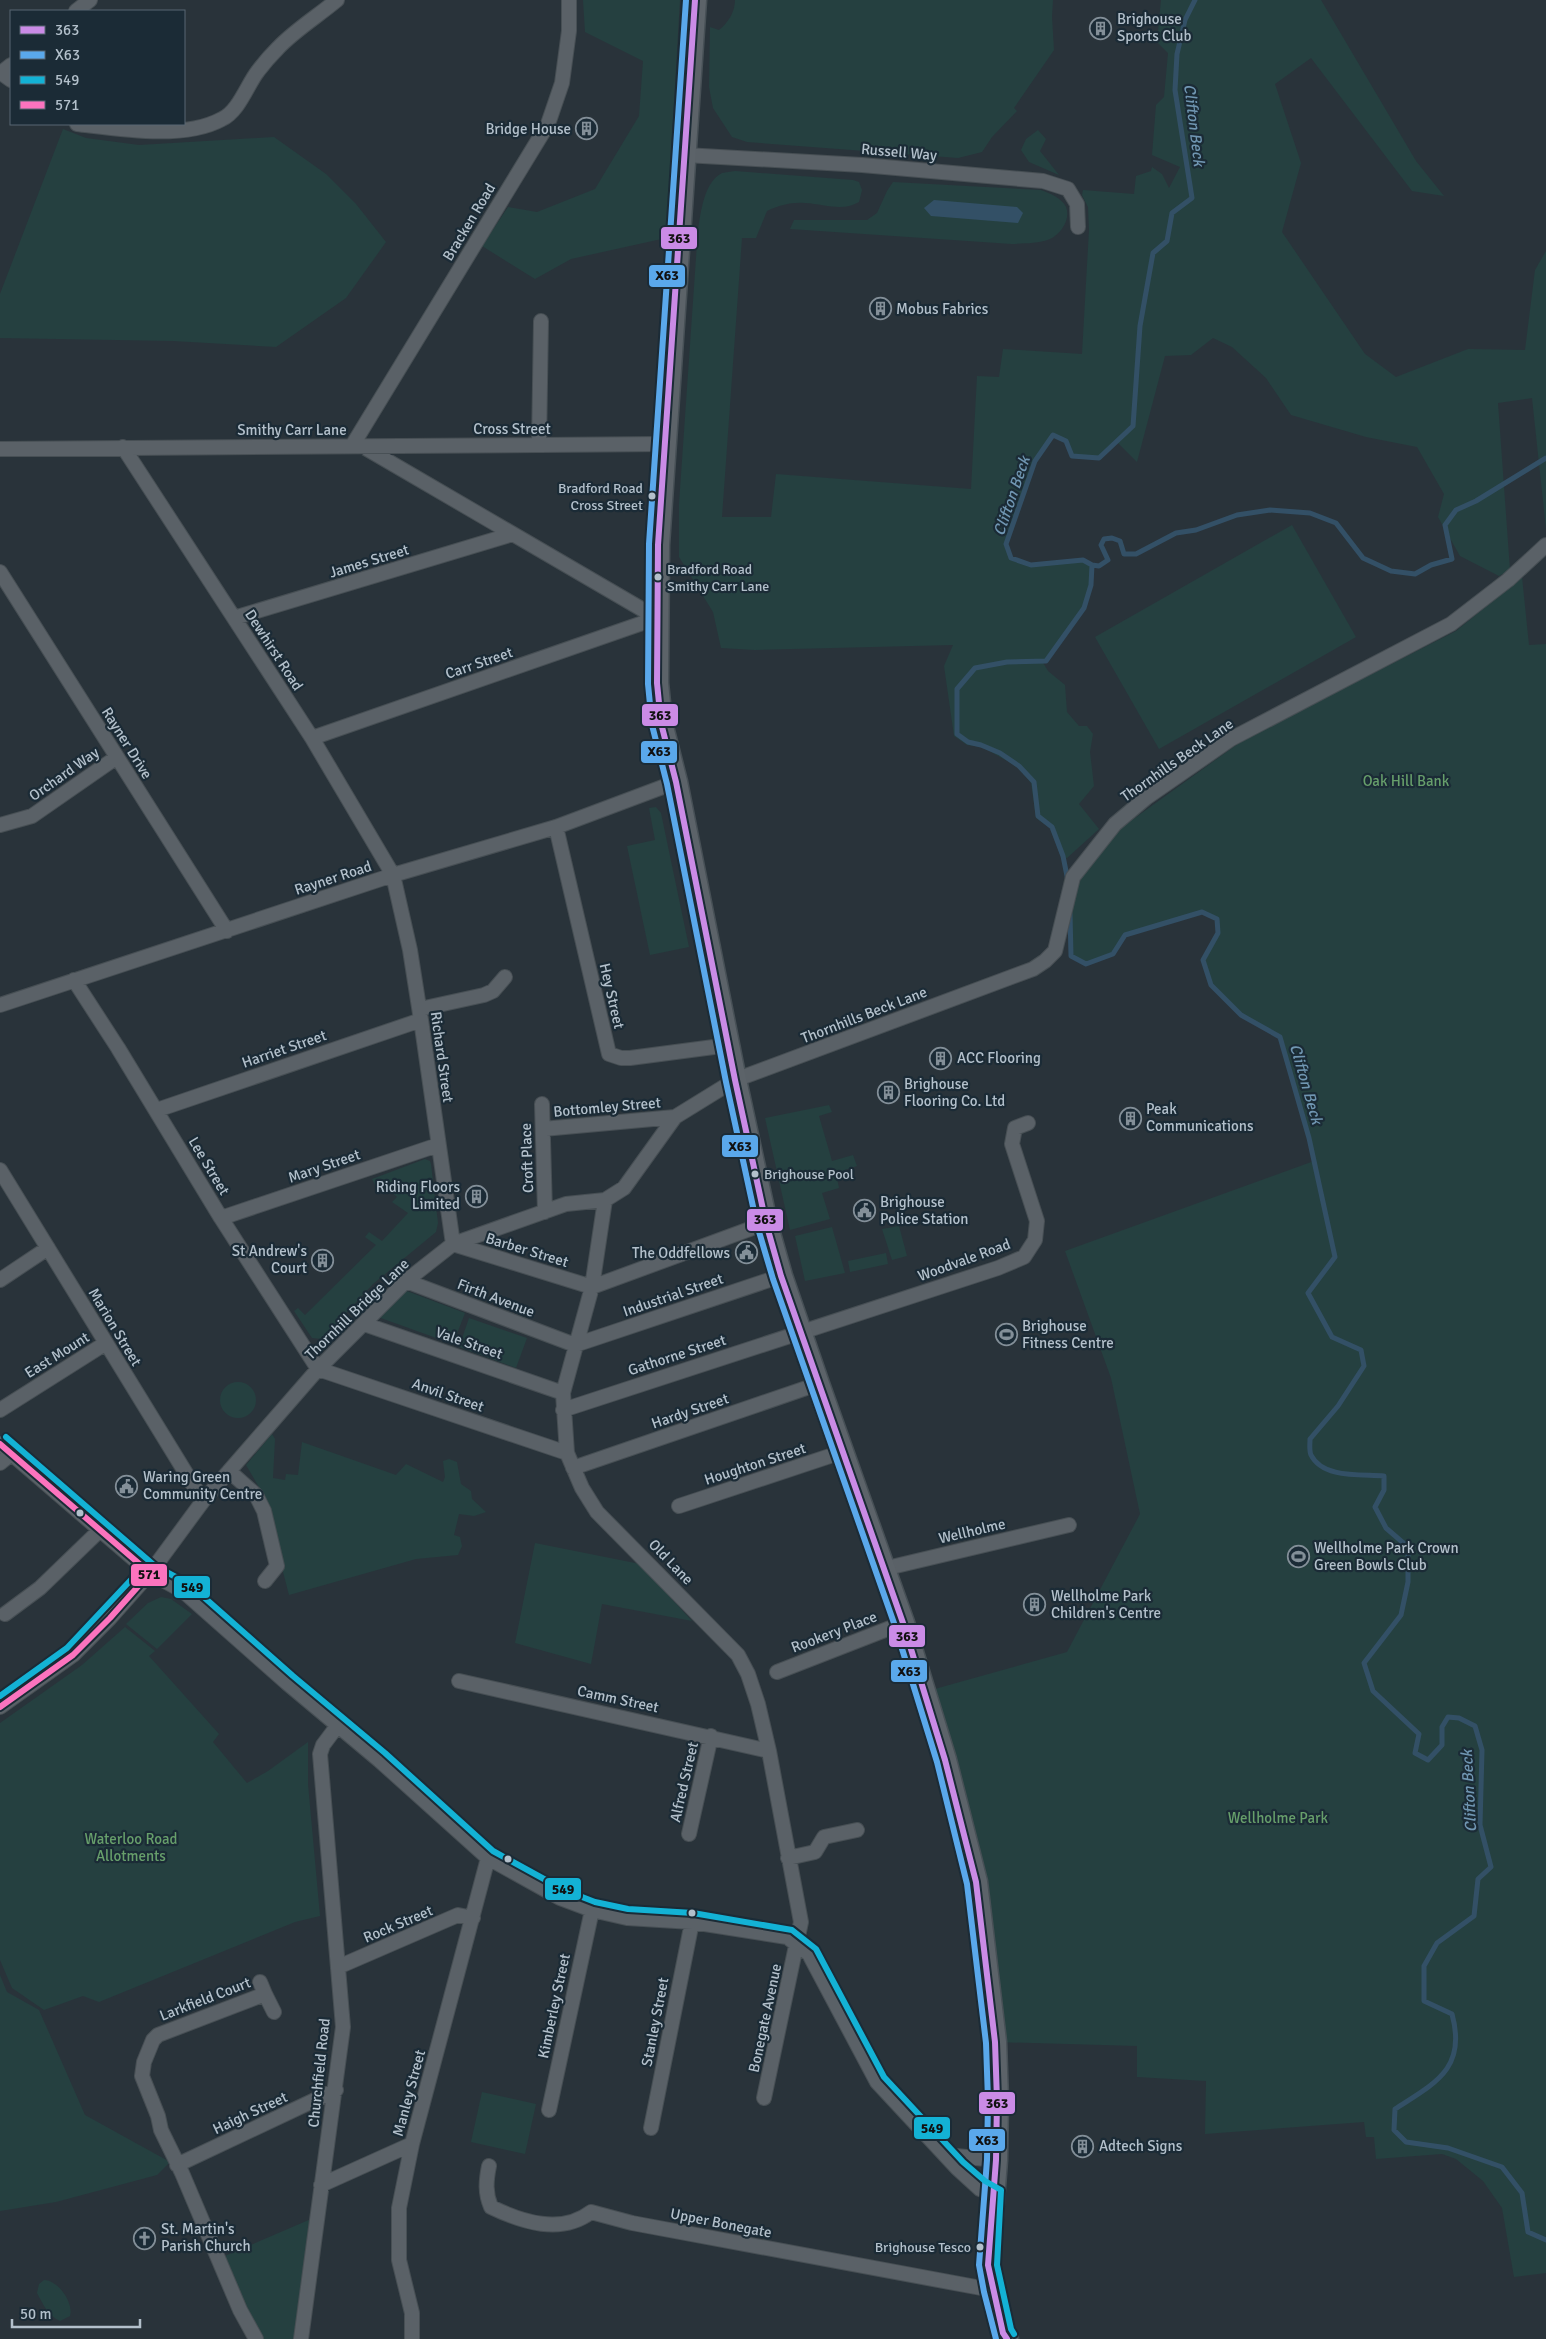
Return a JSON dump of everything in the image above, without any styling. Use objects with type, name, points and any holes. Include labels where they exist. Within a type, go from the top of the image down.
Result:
[{"type":"main road","points":[[695,0],[658,545],[657,683],[661,723],[676,782],[735,1080],[766,1222],[781,1276],[903,1623],[945,1760],[976,1882],[995,2042],[996,2160],[988,2265],[1002,2337]]},
{"type":"street","points":[[77,10],[90,0]]},
{"type":"street","points":[[86,125],[129,130],[168,130],[202,128],[224,119],[234,109],[258,71],[279,47],[337,0]]},
{"type":"street","name":"Bracken Road","points":[[356,446],[548,124],[562,83],[569,31],[569,0]]},
{"type":"street","name":"Russell Way","points":[[685,155],[862,165],[1043,181],[1068,189],[1077,204],[1078,226]]},
{"type":"street","points":[[539,445],[541,321]]},
{"type":"street","name":"Cross Street","points":[[356,446],[664,444]]},
{"type":"street","name":"Smithy Carr Lane","points":[[0,448],[356,446],[657,618]]},
{"type":"street","name":"Dewhirst Road","points":[[123,447],[312,738],[393,876]]},
{"type":"street","name":"James Street","points":[[234,618],[513,534]]},
{"type":"street","name":"Thornhills Beck Lane","points":[[735,1080],[1033,969],[1055,951],[1069,887],[1073,877],[1107,833],[1146,798],[1231,739],[1450,624],[1508,580],[1546,545]]},
{"type":"street","name":"Rayner Drive","points":[[0,572],[227,931]]},
{"type":"street","name":"Carr Street","points":[[312,738],[657,618]]},
{"type":"street","name":"Orchard Way","points":[[0,825],[32,816],[117,756]]},
{"type":"street","name":"Rayner Road","points":[[0,1005],[393,876],[556,827],[676,782]]},
{"type":"street","name":"Hey Street","points":[[556,827],[609,1054],[621,1058],[630,1058],[729,1045]]},
{"type":"street","name":"Richard Street","points":[[393,876],[410,950],[453,1244]]},
{"type":"street","name":"Harriet Street","points":[[157,1110],[420,1014],[484,996],[493,991],[505,977]]},
{"type":"street","name":"Lee Street","points":[[74,980],[157,1110],[221,1218],[318,1369]]},
{"type":"street","name":"Thornhill Bridge Lane","points":[[0,1707],[73,1655],[110,1618],[150,1573],[203,1501],[318,1369],[406,1281],[453,1244],[566,1204],[605,1200],[624,1188],[674,1117],[735,1080]]},
{"type":"street","name":"Croft Place","points":[[542,1104],[545,1212]]},
{"type":"street","name":"Bottomley Street","points":[[543,1129],[674,1117]]},
{"type":"street","name":"Woodvale Road","points":[[801,1332],[998,1268],[1024,1256],[1035,1240],[1037,1220],[1012,1144],[1015,1128],[1028,1123]]},
{"type":"street","name":"Mary Street","points":[[221,1218],[438,1145]]},
{"type":"street","name":"Marion Street","points":[[0,1170],[203,1501]]},
{"type":"street","name":"Old Lane","points":[[605,1200],[592,1286],[563,1393],[567,1453],[597,1512],[738,1655],[748,1674],[758,1704],[769,1751],[801,1922],[798,1945]]},
{"type":"street","points":[[592,1286],[766,1222]]},
{"type":"street","name":"Barber Street","points":[[453,1244],[592,1286]]},
{"type":"street","points":[[0,1280],[48,1248]]},
{"type":"street","name":"Industrial Street","points":[[575,1345],[781,1276]]},
{"type":"street","name":"Firth Avenue","points":[[406,1281],[575,1345]]},
{"type":"street","name":"Vale Street","points":[[364,1324],[563,1393]]},
{"type":"street","name":"Gathorne Street","points":[[564,1410],[801,1332]]},
{"type":"street","name":"East Mount","points":[[0,1410],[106,1343]]},
{"type":"street","name":"Anvil Street","points":[[318,1369],[567,1453]]},
{"type":"street","name":"Hardy Street","points":[[573,1468],[818,1384]]},
{"type":"street","points":[[0,1444],[6,1459],[150,1573],[182,1591],[286,1683],[338,1725],[488,1858],[560,1898],[592,1910],[628,1918],[692,1922],[787,1937],[798,1945],[809,1954],[877,2082],[957,2168],[980,2189],[994,2194]]},
{"type":"street","name":"Houghton Street","points":[[679,1506],[842,1452]]},
{"type":"street","points":[[229,1471],[256,1495],[264,1511],[277,1566],[264,1581]]},
{"type":"street","name":"Wellholme","points":[[883,1569],[1069,1525]]},
{"type":"street","points":[[5,1614],[40,1588],[99,1531]]},
{"type":"street","name":"Rookery Place","points":[[777,1672],[903,1623]]},
{"type":"street","name":"Camm Street","points":[[459,1681],[711,1736],[769,1751]]},
{"type":"street","name":"Churchfield Road","points":[[301,2339],[343,2027],[320,1754],[323,1745],[338,1725]]},
{"type":"street","name":"Alfred Street","points":[[689,1834],[711,1736]]},
{"type":"street","points":[[788,1858],[815,1852],[824,1837],[858,1830]]},
{"type":"street","name":"Manley Street","points":[[412,2339],[412,2313],[399,2260],[399,2208],[412,2144],[488,1858]]},
{"type":"street","name":"Kimberley Street","points":[[549,2110],[592,1910]]},
{"type":"street","name":"Rock Street","points":[[338,1967],[458,1915],[473,1918]]},
{"type":"street","name":"Stanley Street","points":[[651,2128],[692,1922]]},
{"type":"street","name":"Bonegate Avenue","points":[[764,2098],[798,1945]]},
{"type":"street","name":"Larkfield Court","points":[[178,2165],[160,2130],[158,2116],[142,2076],[144,2062],[153,2040],[158,2034],[263,1988],[274,2012]]},
{"type":"street","name":"Haigh Street","points":[[178,2165],[336,2090]]},
{"type":"street","points":[[321,2185],[412,2144]]},
{"type":"street","points":[[946,2154],[996,2160]]},
{"type":"street","points":[[178,2165],[240,2310],[256,2339]]},
{"type":"street","name":"Upper Bonegate","points":[[489,2166],[486,2181],[487,2198],[491,2207],[516,2219],[562,2226],[580,2220],[591,2212],[632,2223],[992,2290]]},
{"type":"green space","points":[[583,0],[680,0],[666,238],[571,259],[535,279],[482,246],[508,207],[537,212],[595,189],[639,116],[643,61],[585,32]]},
{"type":"green space","points":[[735,0],[1053,0],[1054,50],[1014,108],[1017,111],[992,137],[982,152],[958,158],[747,142],[732,137],[713,108],[709,87],[710,27],[719,30],[725,24],[732,13]]},
{"type":"green space","points":[[1161,0],[1321,0],[1416,161],[1444,196],[1412,191],[1311,58],[1275,84],[1301,163],[1282,232],[1365,354],[1396,377],[1468,349],[1525,350],[1535,270],[1546,251],[1546,529],[1532,398],[1498,403],[1510,570],[1499,576],[1460,556],[1438,517],[1444,494],[1417,447],[1366,437],[1291,415],[1266,378],[1232,347],[1213,338],[1191,355],[1165,356],[1137,462],[1118,443],[1099,458],[1072,456],[1066,441],[1053,435],[1035,461],[1006,544],[1011,558],[1031,565],[1083,560],[1092,565],[1091,585],[1084,608],[1046,661],[1042,661],[1048,671],[1065,685],[1067,712],[1079,726],[1087,726],[1093,734],[1090,752],[1094,786],[1079,804],[1099,829],[1067,858],[1061,857],[1050,828],[1036,818],[1031,783],[1018,767],[982,747],[967,745],[954,736],[944,666],[953,645],[755,650],[721,648],[713,612],[679,557],[679,504],[698,229],[707,190],[716,177],[722,173],[735,171],[853,180],[859,182],[862,190],[859,202],[846,207],[800,203],[786,204],[767,211],[756,238],[742,238],[722,517],[771,517],[776,474],[971,489],[977,376],[999,377],[1003,349],[1082,354],[1089,230],[1088,207],[1082,195],[1083,190],[1134,194],[1136,176],[1151,171],[1152,167],[1162,174],[1169,188],[1180,167],[1152,155],[1156,105],[1164,97],[1168,53],[1157,42]]},
{"type":"green space","points":[[63,129],[86,138],[139,145],[274,137],[326,174],[356,204],[386,242],[346,298],[276,347],[173,341],[0,338],[0,294]]},
{"type":"green space","points":[[1038,130],[1046,139],[1040,151],[1059,175],[1029,162],[1021,150],[1026,139]]},
{"type":"green space","points":[[893,182],[1041,190],[1062,201],[1067,212],[1066,221],[1061,230],[1050,239],[1036,243],[1012,244],[790,229],[794,220],[867,220],[877,213]]},
{"type":"green space","points":[[1292,525],[1356,637],[1159,749],[1095,637]]},
{"type":"green space","name":"Wellholme Park","points":[[1522,577],[1529,645],[1546,644],[1546,2273],[1514,2277],[1502,2208],[1483,2181],[1456,2159],[1442,2154],[1376,2159],[1374,2137],[1366,2137],[1364,2122],[1205,2134],[1206,2081],[1137,2077],[1137,2046],[995,2042],[976,1882],[924,1692],[1067,1652],[1140,1514],[1111,1378],[1065,1251],[1314,1161],[1280,1037],[1241,1015],[1211,985],[1203,960],[1218,934],[1217,919],[1202,912],[1125,935],[1113,954],[1086,964],[1071,956],[1069,899],[1080,874],[1100,846],[1121,828],[1246,738],[1456,631]]},
{"type":"green space","points":[[656,807],[661,813],[689,947],[650,955],[627,846],[655,840],[649,808]]},
{"type":"green space","points":[[829,1105],[832,1112],[819,1116],[832,1161],[853,1155],[857,1166],[836,1173],[839,1188],[822,1193],[830,1219],[790,1230],[765,1118]]},
{"type":"green space","points":[[425,1159],[430,1161],[431,1164],[438,1223],[436,1232],[373,1284],[322,1339],[312,1338],[294,1311],[298,1308],[305,1315],[376,1245],[365,1237],[369,1232],[382,1241],[408,1213],[392,1202],[397,1197],[381,1183],[376,1187],[372,1179]]},
{"type":"green space","points":[[899,1226],[907,1256],[892,1260],[882,1229]]},
{"type":"green space","points":[[832,1227],[845,1273],[805,1281],[795,1236]]},
{"type":"green space","points":[[886,1253],[888,1264],[850,1272],[848,1261]]},
{"type":"green space","points":[[404,1290],[465,1313],[453,1344],[378,1317]]},
{"type":"green space","points":[[469,1318],[527,1338],[516,1368],[459,1347]]},
{"type":"green space","points":[[238,1382],[251,1387],[256,1400],[251,1413],[238,1418],[225,1413],[220,1400],[225,1387]]},
{"type":"green space","points":[[272,1434],[275,1439],[273,1478],[285,1480],[286,1474],[298,1475],[302,1442],[396,1475],[406,1464],[443,1482],[445,1477],[443,1461],[449,1459],[457,1462],[461,1484],[471,1491],[472,1499],[486,1512],[474,1516],[459,1514],[454,1535],[460,1537],[462,1546],[458,1555],[416,1559],[289,1595],[263,1494],[246,1465]]},
{"type":"green space","points":[[535,1543],[640,1564],[692,1621],[602,1604],[591,1664],[515,1643]]},
{"type":"green space","points":[[161,1597],[171,1599],[192,1614],[157,1649],[126,1624],[148,1603]]},
{"type":"green space","name":"Waterloo Road Allotments","points":[[125,1627],[155,1651],[149,1656],[219,1734],[213,1742],[247,1783],[268,1771],[308,1742],[308,1784],[320,1916],[295,1922],[99,2002],[83,1996],[44,2010],[12,1988],[0,1960],[0,1723],[82,1665]]},
{"type":"green space","points":[[0,1975],[7,1992],[39,2010],[85,2115],[170,2162],[157,2175],[56,2202],[0,2211]]},
{"type":"green space","points":[[482,2092],[536,2104],[525,2154],[471,2142]]},
{"type":"green space","points":[[318,2216],[301,2339],[256,2339],[218,2259]]},
{"type":"green space","points":[[44,2280],[55,2284],[64,2293],[70,2305],[70,2316],[60,2321],[46,2309],[37,2293],[39,2284]]},
{"type":"water","points":[[934,200],[1017,207],[1023,213],[1018,223],[931,216],[924,208]]},
{"type":"waterway","name":"Clifton Beck","points":[[1068,881],[1063,856],[1052,827],[1038,816],[1034,782],[1019,766],[1000,753],[968,742],[957,734],[957,689],[975,668],[1007,662],[1046,661],[1084,608],[1091,585],[1092,565],[1083,560],[1031,565],[1011,558],[1006,544],[1035,461],[1053,435],[1066,441],[1072,456],[1099,458],[1133,426],[1140,326],[1153,253],[1167,241],[1172,213],[1192,198],[1175,90],[1177,54],[1185,20],[1195,0]]},
{"type":"waterway","points":[[1092,565],[1099,566],[1108,560],[1101,545],[1104,539],[1112,538],[1120,541],[1124,554],[1136,554],[1176,533],[1196,530],[1237,515],[1270,510],[1310,513],[1336,523],[1363,558],[1391,571],[1415,574],[1431,565],[1452,559],[1445,525],[1456,510],[1476,501],[1546,458]]},
{"type":"waterway","name":"Clifton Beck","points":[[1070,914],[1071,956],[1086,964],[1113,954],[1125,935],[1202,912],[1217,919],[1218,933],[1203,960],[1211,985],[1241,1015],[1280,1037],[1309,1138],[1335,1257],[1308,1293],[1332,1337],[1361,1350],[1364,1366],[1338,1406],[1310,1439],[1310,1453],[1317,1463],[1334,1472],[1384,1476],[1384,1490],[1375,1507],[1386,1528],[1408,1547],[1408,1582],[1401,1615],[1364,1663],[1373,1691],[1419,1734],[1415,1753],[1428,1760],[1442,1745],[1442,1727],[1448,1717],[1459,1718],[1475,1726],[1482,1750],[1480,1825],[1491,1867],[1478,1879],[1474,1916],[1437,1943],[1424,1966],[1424,2001],[1452,2014],[1455,2048],[1451,2061],[1435,2082],[1395,2109],[1394,2130],[1406,2142],[1448,2148],[1502,2167],[1522,2193],[1528,2232],[1546,2240]]},
{"type":"transit line","name":"X63","points":[[686,0],[649,544],[648,684],[652,725],[667,784],[726,1082],[757,1225],[773,1279],[895,1626],[937,1762],[967,1884],[986,2043],[988,2100],[987,2160],[979,2265],[996,2339]]},
{"type":"transit line","name":"363","points":[[695,0],[658,545],[657,683],[661,723],[676,782],[735,1080],[766,1223],[781,1276],[903,1623],[945,1760],[976,1882],[995,2042],[997,2100],[996,2160],[988,2265],[1003,2333],[1007,2339]]},
{"type":"transit line","name":"549","points":[[6,1437],[155,1566],[189,1584],[293,1676],[385,1753],[493,1851],[564,1890],[595,1902],[628,1909],[693,1913],[792,1930],[816,1949],[884,2077],[963,2162],[985,2181],[1001,2190],[997,2265],[1011,2329],[1014,2334]]},
{"type":"transit line","name":"571","points":[[0,1444],[150,1573],[110,1618],[73,1655],[0,1707]]},
{"type":"transit line","name":"549","points":[[0,1696],[67,1648],[143,1567]]},
{"type":"place","name":"Brighouse Sports Club","points":[[1101,28]]},
{"type":"place","name":"Bridge House","points":[[587,129]]},
{"type":"place","name":"Mobus Fabrics","points":[[880,309]]},
{"type":"place","name":"Bradford Road Cross Street","points":[[652,496]]},
{"type":"place","name":"Bradford Road Smithy Carr Lane","points":[[658,577]]},
{"type":"place","name":"ACC Flooring","points":[[941,1058]]},
{"type":"place","name":"Brighouse Flooring Co. Ltd","points":[[888,1093]]},
{"type":"place","name":"Peak Communications","points":[[1130,1118]]},
{"type":"place","name":"Brighouse Pool","points":[[755,1174]]},
{"type":"place","name":"Riding Floors Limited","points":[[476,1196]]},
{"type":"place","name":"Brighouse Police Station","points":[[864,1211]]},
{"type":"place","name":"The Oddfellows","points":[[746,1253]]},
{"type":"place","name":"St Andrew's Court","points":[[323,1260]]},
{"type":"place","name":"Brighouse Fitness Centre","points":[[1006,1335]]},
{"type":"place","name":"Waring Green Community Centre","points":[[127,1486]]},
{"type":"place","name":"Wellholme Park Crown Green Bowls Club","points":[[1298,1557]]},
{"type":"place","name":"Wellholme Park Children's Centre","points":[[1035,1605]]},
{"type":"place","name":"Adtech Signs","points":[[1083,2146]]},
{"type":"place","name":"St. Martin's Parish Church","points":[[145,2238]]},
{"type":"place","name":"Brighouse Tesco","points":[[980,2247]]},
{"type":"park label","name":"Oak Hill Bank","points":[[1406,781]]}]
